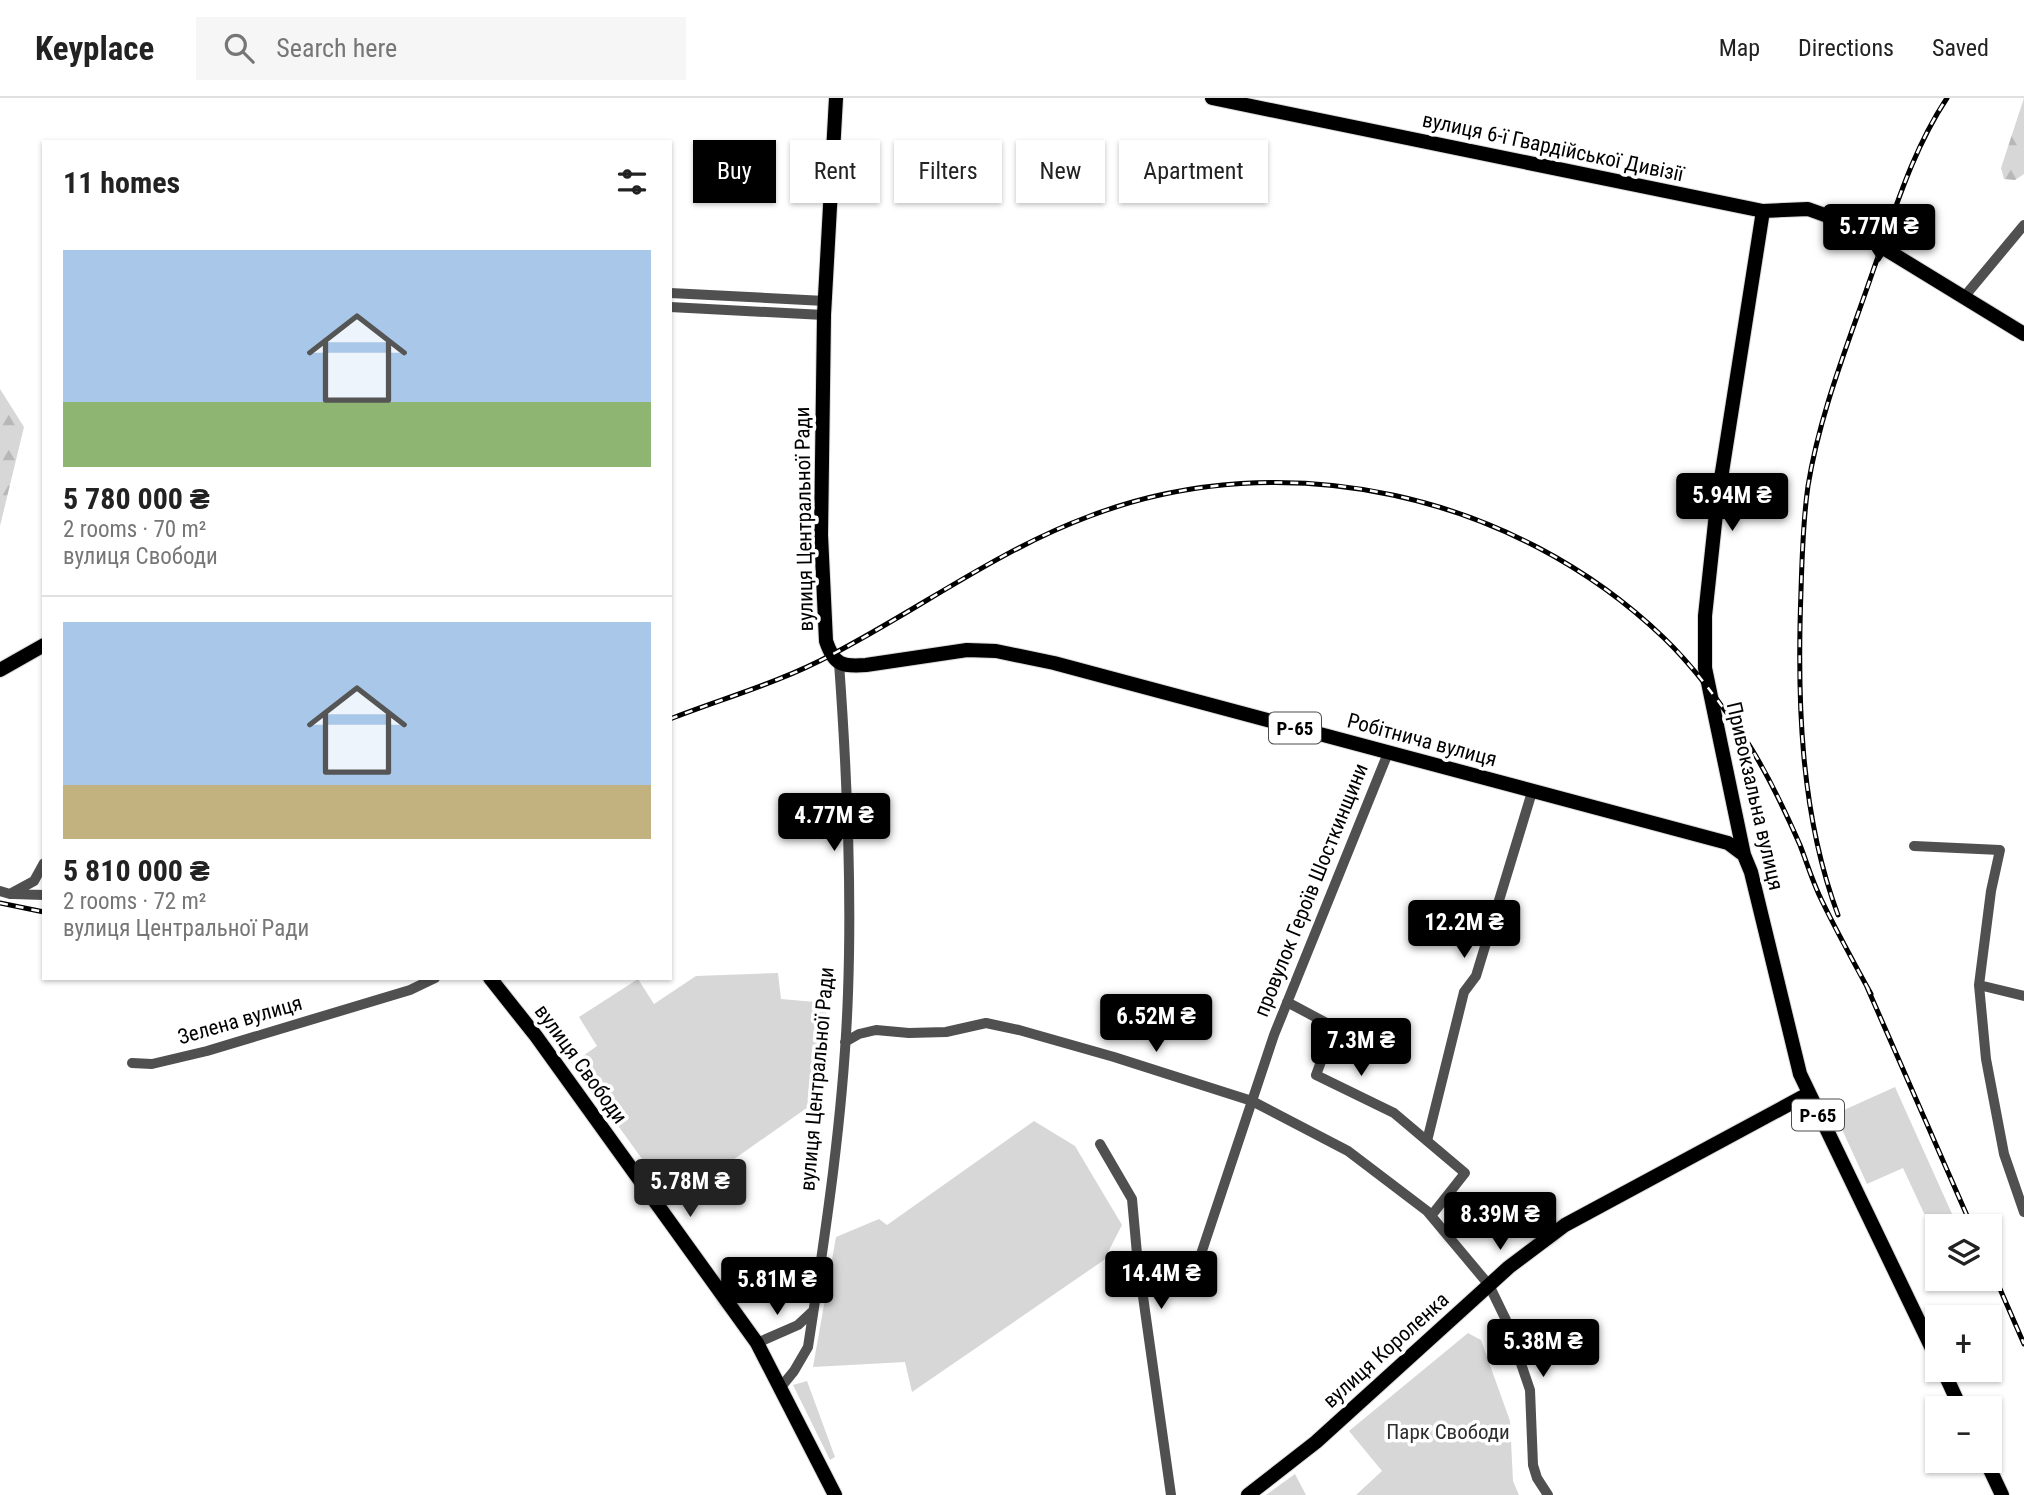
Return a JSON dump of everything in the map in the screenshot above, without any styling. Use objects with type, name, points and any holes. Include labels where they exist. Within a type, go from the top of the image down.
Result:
[{"type":"main road","name":"вулиця Центральної Ради","points":[[836,98],[825,308],[821,535],[826,641],[831,656],[839,663]]},
{"type":"main road","name":"вулиця 6-ї Гвардійської Дивізії","points":[[1212,98],[1763,211],[1808,209],[1836,219],[2024,334]]},
{"type":"main road","name":"Привокзальна вулиця","points":[[1763,211],[1717,504],[1705,616],[1705,668],[1744,855],[1751,872],[1800,1074],[1925,1334]]},
{"type":"main road","points":[[0,670],[42,646]]},
{"type":"main road","name":"Робітнича вулиця","points":[[839,663],[852,666],[967,650],[996,651],[1054,663],[1728,843],[1744,855]]},
{"type":"main road","name":"вулиця Свободи","points":[[492,980],[536,1036],[757,1343],[835,1495]]},
{"type":"main road","name":"вулиця Короленка","points":[[1248,1495],[1317,1442],[1509,1266],[1565,1225],[1808,1094]]},
{"type":"main road","points":[[1992,1473],[2002,1495]]},
{"type":"street","points":[[1964,298],[2024,225]]},
{"type":"street","points":[[672,293],[825,308]]},
{"type":"street","points":[[672,307],[825,308]]},
{"type":"street","name":"вулиця Центральної Ради","points":[[781,1387],[808,1347],[827,1210],[845,1042],[849,843],[839,663]]},
{"type":"street","name":"провулок Героїв Шосткинщини","points":[[1142,1293],[1201,1254],[1274,1035],[1388,753]]},
{"type":"street","points":[[1428,1138],[1464,992],[1476,976],[1532,792]]},
{"type":"street","points":[[1914,846],[2000,850],[1991,891],[1979,985],[1986,1059],[2004,1154],[2024,1212]]},
{"type":"street","points":[[5,893],[34,881],[42,867]]},
{"type":"street","points":[[5,893],[42,895]]},
{"type":"street","name":"Зелена вулиця","points":[[132,1063],[152,1064],[207,1051],[410,990],[431,980]]},
{"type":"street","points":[[1979,985],[2024,996]]},
{"type":"street","points":[[1287,1002],[1334,1027],[1317,1075],[1394,1113],[1428,1138],[1465,1173],[1431,1216]]},
{"type":"street","points":[[845,1042],[859,1034],[876,1030],[946,1032],[986,1023],[1019,1030],[1252,1101],[1348,1151],[1431,1216],[1489,1285],[1506,1320],[1530,1390],[1533,1465],[1536,1478],[1548,1495]]},
{"type":"street","points":[[1100,1144],[1132,1199],[1142,1293],[1171,1495]]},
{"type":"street","points":[[757,1343],[798,1325],[812,1312]]},
{"type":"green space","points":[[2024,98],[2024,174],[2015,180],[2004,179],[2001,168]]},
{"type":"green space","points":[[0,389],[24,427],[0,526]]},
{"type":"green space","points":[[778,973],[781,999],[827,1003],[821,1098],[673,1202],[573,1063],[597,1046],[579,1017],[636,980],[654,1004],[696,976]]},
{"type":"green space","points":[[1895,1087],[1952,1214],[1925,1216],[1903,1168],[1867,1184],[1835,1114]]},
{"type":"green space","points":[[1034,1121],[1075,1146],[1122,1225],[1104,1260],[912,1392],[905,1362],[813,1367],[836,1237],[879,1219],[887,1225]]},
{"type":"green space","name":"Парк Свободи","points":[[1468,1333],[1481,1340],[1510,1421],[1513,1481],[1519,1495],[1356,1495],[1382,1471],[1349,1431]]},
{"type":"green space","points":[[807,1381],[835,1457],[830,1460],[793,1385]]},
{"type":"green space","points":[[1295,1474],[1306,1495],[1266,1495]]},
{"type":"railway","points":[[1838,915],[1816,837],[1801,714],[1800,632],[1803,538],[1808,486],[1828,403],[1889,224],[1914,159],[1947,98]]},
{"type":"railway","points":[[672,718],[812,665],[991,563],[1090,516],[1164,494],[1241,484],[1318,484],[1394,495],[1468,517],[1538,548],[1604,588],[1675,649],[1740,731],[1773,786],[1822,901],[1871,994]]},
{"type":"railway","points":[[0,903],[42,912]]},
{"type":"railway","points":[[1867,987],[1966,1214]]},
{"type":"railway","points":[[2001,1291],[2024,1344]]}]
